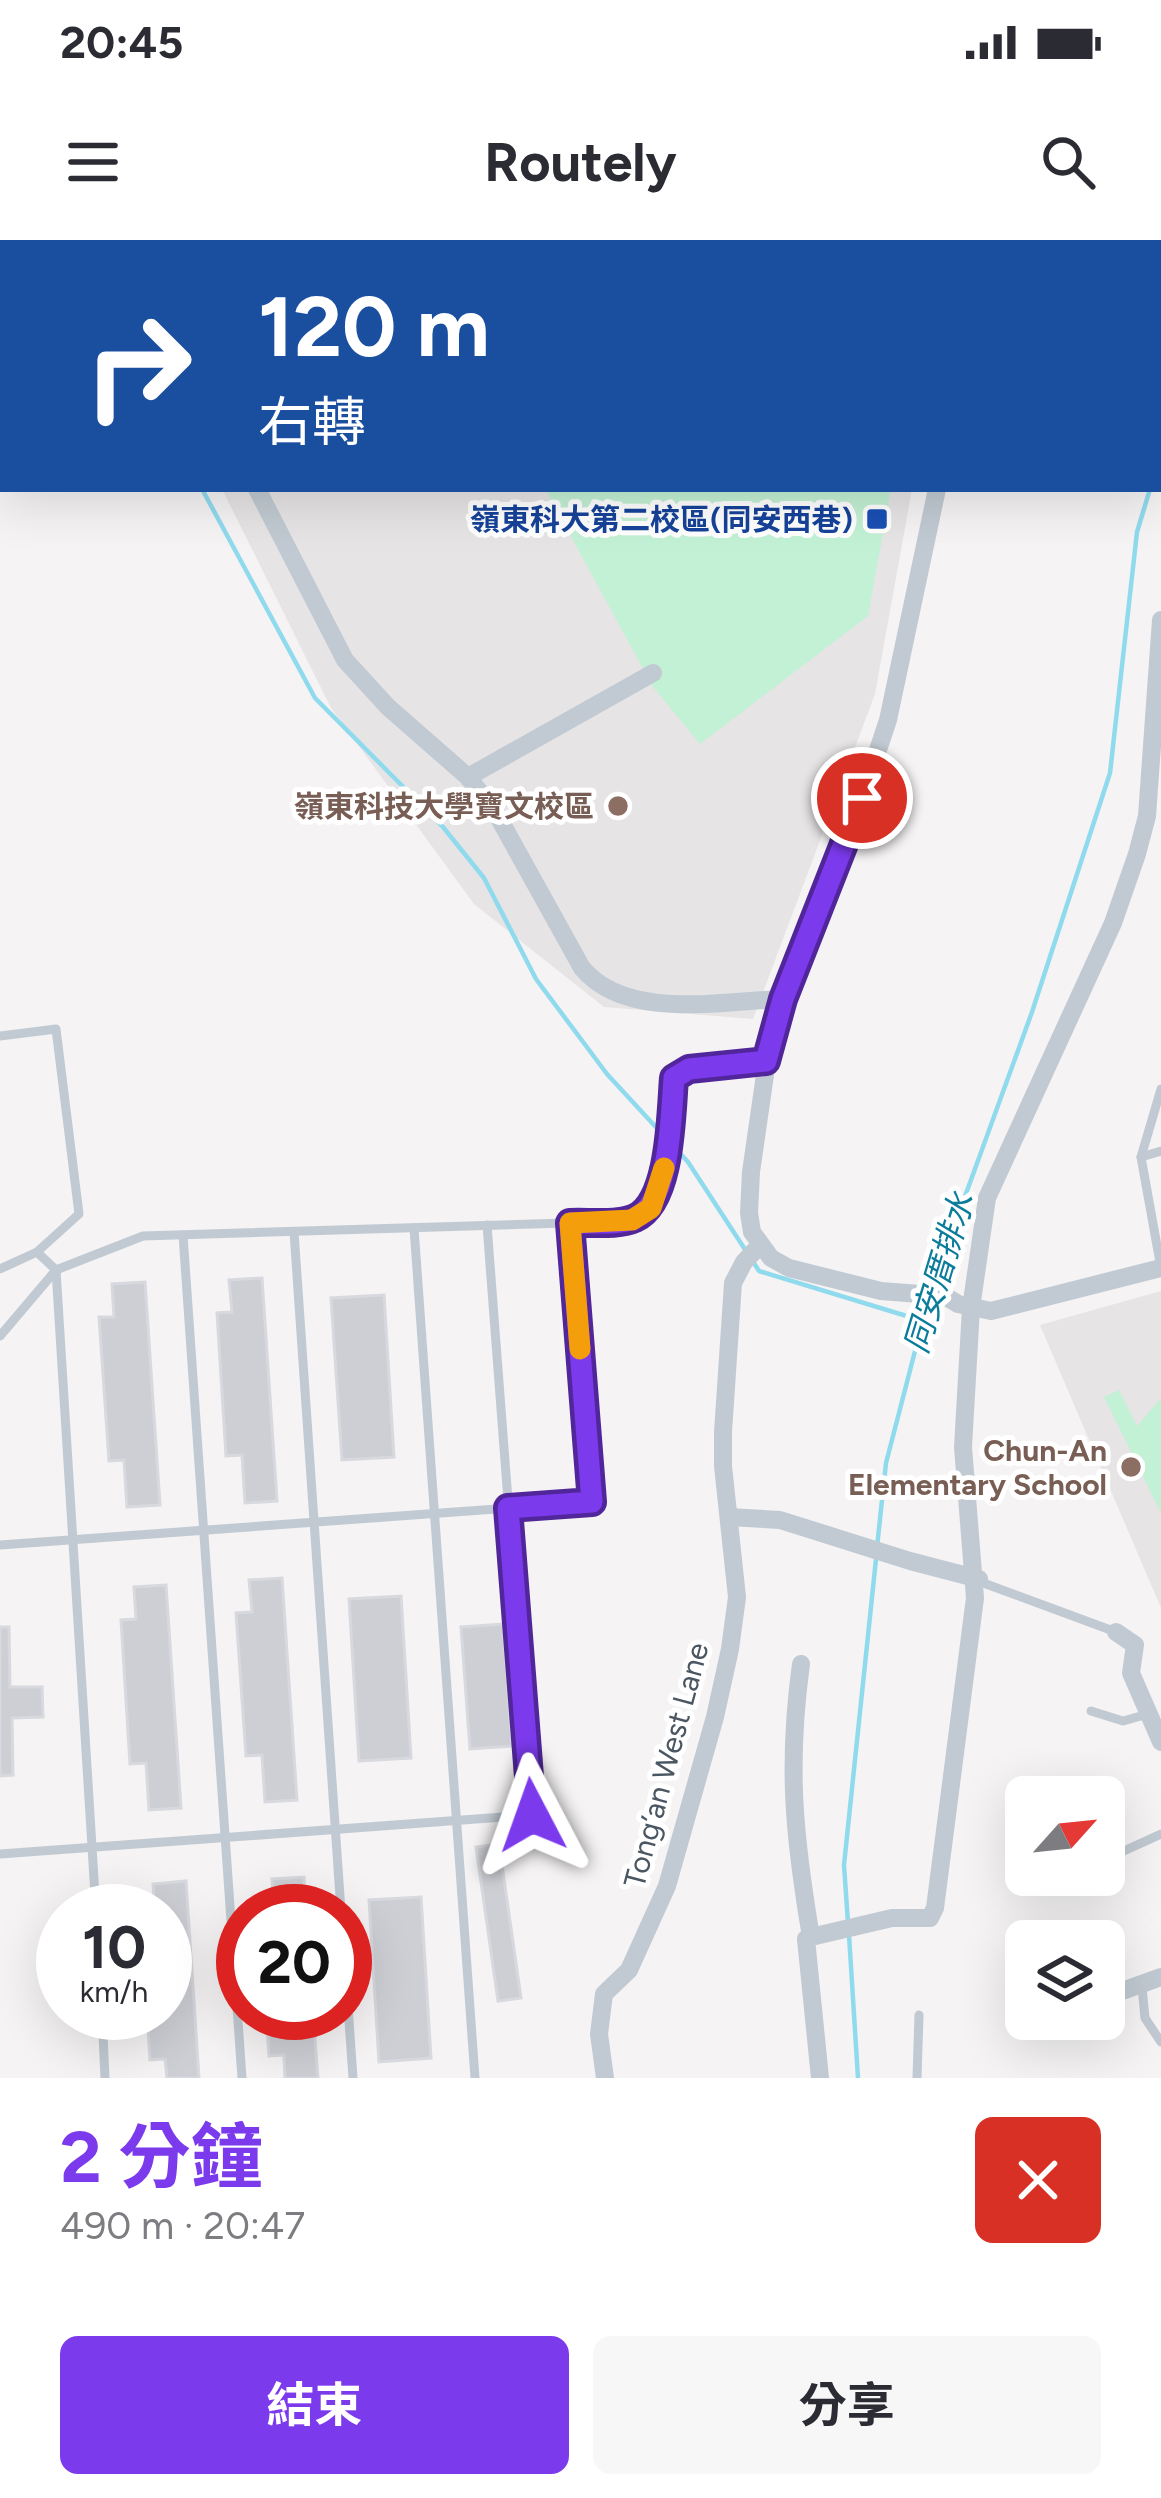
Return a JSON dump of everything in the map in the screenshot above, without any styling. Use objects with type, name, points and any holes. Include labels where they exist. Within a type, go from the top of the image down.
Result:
[{"type":"street","points":[[259,492],[355,674],[468,777],[496,813],[581,968],[594,983],[610,992],[665,1003],[783,999]]},
{"type":"street","points":[[936,492],[888,719],[849,837],[783,999],[766,1061],[749,1213],[752,1232],[771,1258],[789,1268],[881,1291],[945,1296],[991,1312],[1161,1268]]},
{"type":"street","points":[[820,2078],[806,1939],[892,1918],[930,1918],[935,1908],[980,1579],[963,1447],[970,1308],[987,1198],[1104,944],[1137,854],[1147,816],[1161,620]]},
{"type":"street","points":[[468,777],[653,673]]},
{"type":"street","name":"Tong’an West Lane","points":[[605,2078],[599,2034],[604,1994],[629,1970],[654,1918],[715,1718],[737,1597],[723,1432],[733,1283],[760,1245]]},
{"type":"street","points":[[729,1516],[780,1520],[980,1579]]},
{"type":"street","points":[[1117,1632],[1136,1646],[1131,1673],[1161,1742]]},
{"type":"street","points":[[801,1664],[792,1726],[791,1800],[815,1935]]},
{"type":"street","points":[[1125,1988],[1142,1987],[1161,1977]]},
{"type":"lane","points":[[0,1036],[56,1029],[79,1214],[37,1252],[0,1269]]},
{"type":"lane","points":[[0,1336],[56,1270],[143,1236],[632,1220],[651,1208],[665,1162],[674,1078],[689,1069],[766,1061]]},
{"type":"lane","points":[[1161,1090],[1141,1157],[1161,1268]]},
{"type":"lane","points":[[1141,1157],[1161,1151]]},
{"type":"lane","points":[[0,1545],[592,1502],[570,1223]]},
{"type":"lane","points":[[0,1854],[532,1815],[487,1226]]},
{"type":"lane","points":[[414,1228],[475,2078]]},
{"type":"lane","points":[[294,1232],[339,1884]]},
{"type":"lane","points":[[183,1235],[242,2078]]},
{"type":"lane","points":[[37,1252],[56,1270],[95,1884]]},
{"type":"lane","points":[[980,1579],[1117,1632]]},
{"type":"lane","points":[[1091,1712],[1123,1721],[1148,1714]]},
{"type":"lane","points":[[1125,1851],[1161,1834]]},
{"type":"lane","points":[[1142,1987],[1145,2018],[1161,2042]]},
{"type":"lane","points":[[917,2078],[919,2015]]},
{"type":"lane","points":[[103,2040],[105,2078]]},
{"type":"lane","points":[[350,2040],[353,2078]]},
{"type":"shaded area","name":"嶺東科技大學寶文校區","points":[[223,492],[911,492],[875,694],[753,1019],[604,1007],[474,904],[331,708]]},
{"type":"shaded area","name":"Chun-An Elementary School","points":[[1161,1291],[1161,1608],[1040,1325]]},
{"type":"green space","points":[[547,492],[890,492],[868,616],[700,744],[653,687]]},
{"type":"green space","points":[[1119,1390],[1137,1426],[1161,1398],[1161,1513],[1104,1397]]},
{"type":"building","points":[[262,1278],[277,1501],[245,1503],[242,1455],[226,1456],[217,1313],[232,1312],[229,1280]]},
{"type":"building","points":[[145,1282],[160,1505],[127,1507],[124,1460],[109,1461],[99,1317],[114,1317],[112,1284]]},
{"type":"building","points":[[384,1295],[394,1457],[342,1460],[331,1298]]},
{"type":"building","points":[[282,1578],[297,1800],[265,1802],[262,1755],[246,1756],[236,1613],[252,1612],[249,1580]]},
{"type":"building","points":[[166,1585],[181,1808],[149,1810],[146,1763],[130,1764],[121,1620],[136,1619],[134,1587]]},
{"type":"building","points":[[401,1596],[411,1758],[359,1761],[349,1599]]},
{"type":"building","points":[[503,1624],[512,1746],[470,1749],[461,1627]]},
{"type":"building","points":[[0,1627],[9,1627],[10,1687],[42,1687],[43,1717],[12,1718],[13,1775],[0,1776]]},
{"type":"building","points":[[499,1844],[521,1998],[498,2001],[476,1847]]},
{"type":"building","points":[[304,1877],[304,1884],[272,1884],[272,1879]]},
{"type":"building","points":[[421,1897],[431,2058],[379,2062],[372,1900]]},
{"type":"building","points":[[192,1972],[199,2078],[167,2078],[165,2059],[150,2060],[149,2040],[192,2040]]},
{"type":"building","points":[[268,2040],[315,2040],[318,2078],[285,2078],[284,2055],[269,2056]]},
{"type":"waterway","points":[[204,492],[315,698],[443,827],[484,878],[536,979],[607,1074],[688,1162],[746,1251]]},
{"type":"waterway","name":"同安厝排水","points":[[931,1290],[1032,1012],[1110,773],[1137,532],[1149,492]]},
{"type":"waterway","points":[[752,1260],[759,1271],[923,1321]]},
{"type":"waterway","name":"同安厝排水","points":[[877,1547],[886,1463],[928,1301]]},
{"type":"waterway","name":"同安厝排水","points":[[848,1923],[844,1865],[876,1559]]},
{"type":"waterway","name":"同安厝排水","points":[[849,1935],[858,2078]]},
{"type":"slow traffic","points":[[580,1349],[570,1223],[632,1220],[651,1208],[664,1168]]},
{"type":"place","name":"嶺東科大第二校區(同安西巷)","points":[[877,519]]},
{"type":"place","name":"嶺東科技大學寶文校區","points":[[618,806]]},
{"type":"place","name":"Chun-An Elementary School","points":[[1131,1467]]},
{"type":"route","points":[[532,1815],[508,1508],[592,1502],[570,1223],[632,1220],[651,1208],[665,1162],[674,1078],[689,1069],[766,1061],[783,999],[862,798]]}]
